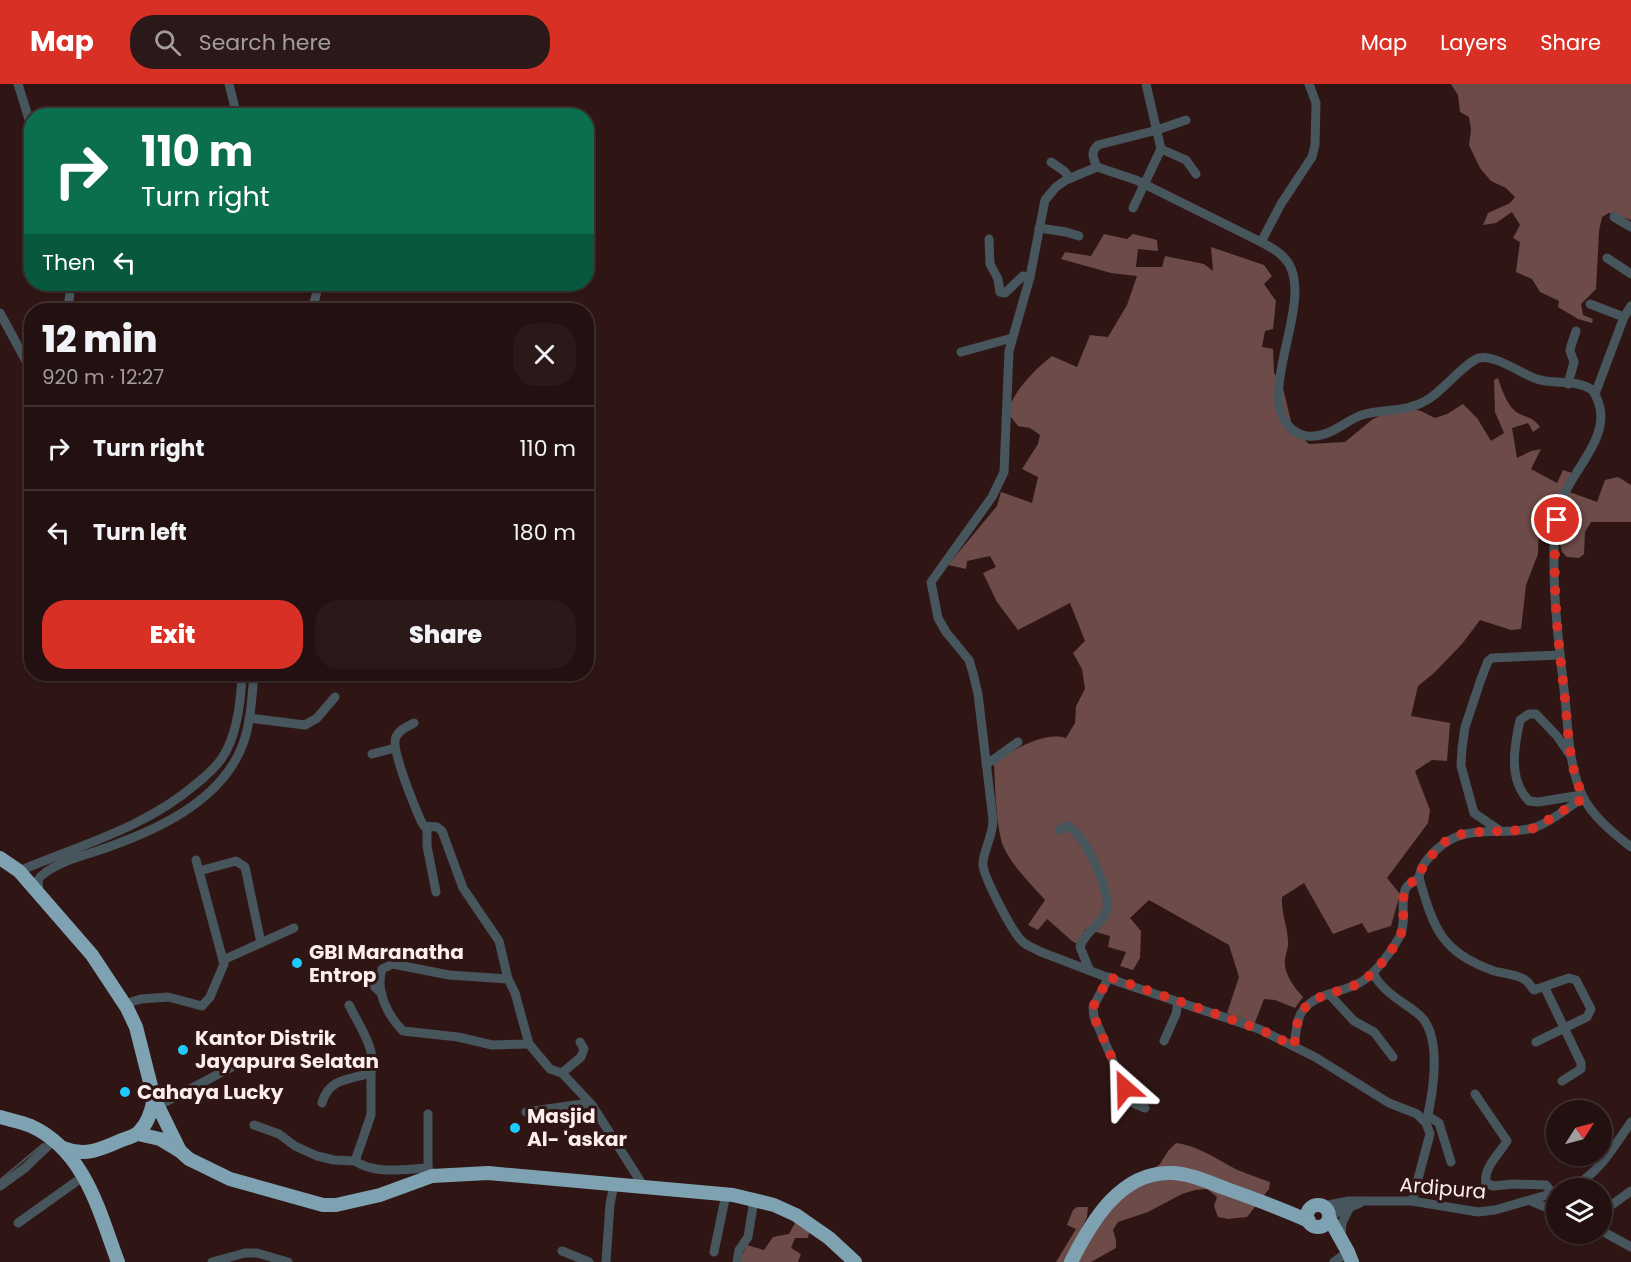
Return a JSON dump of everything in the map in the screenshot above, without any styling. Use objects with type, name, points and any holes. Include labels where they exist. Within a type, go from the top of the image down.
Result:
[{"type":"highway","points":[[0,858],[20,871],[92,955],[124,1004],[136,1027],[156,1102],[180,1151]]},
{"type":"highway","points":[[0,1117],[31,1126],[57,1144],[81,1153],[98,1151],[138,1134],[156,1102]]},
{"type":"highway","points":[[138,1134],[160,1139],[189,1159],[230,1179],[323,1205],[336,1205],[380,1195],[430,1172],[488,1173],[726,1194],[774,1205],[796,1215],[829,1238],[855,1262]]},
{"type":"highway","points":[[57,1144],[86,1179],[118,1262]]},
{"type":"highway","points":[[86,1179],[89,1166],[98,1151]]},
{"type":"highway","points":[[1071,1262],[1086,1232],[1111,1200],[1126,1187],[1158,1174],[1172,1173],[1190,1176],[1270,1204],[1313,1224],[1323,1226],[1324,1211]]},
{"type":"highway","points":[[1270,1204],[1324,1211]]},
{"type":"highway","points":[[1324,1211],[1308,1211],[1313,1224],[1346,1258]]},
{"type":"highway","points":[[1324,1211],[1341,1239],[1346,1258]]},
{"type":"street","points":[[18,84],[25,108]]},
{"type":"street","points":[[229,84],[235,108]]},
{"type":"street","points":[[1133,208],[1161,149],[1146,84]]},
{"type":"street","points":[[1261,242],[1281,204],[1312,157],[1315,145],[1316,103],[1309,84]]},
{"type":"street","points":[[1097,167],[1092,151],[1098,145],[1186,120]]},
{"type":"street","points":[[1161,149],[1186,160],[1196,174]]},
{"type":"street","points":[[1051,162],[1070,178]]},
{"type":"street","points":[[1451,1162],[1439,1123],[1389,1103],[1294,1046],[1259,1029],[1041,952],[1022,941],[990,888],[983,864],[993,832],[978,694],[969,660],[946,632],[938,618],[931,582],[992,497],[1004,472],[1009,351],[1030,277],[1045,200],[1056,187],[1070,178],[1097,167],[1120,173],[1278,251],[1290,266],[1295,296],[1279,383],[1278,404],[1290,428],[1297,433],[1305,436],[1324,435],[1365,414],[1419,405],[1480,358],[1492,359],[1545,382],[1591,389],[1601,410],[1600,426],[1589,453],[1566,493],[1557,520],[1554,579],[1560,655],[1573,760],[1583,796],[1604,824],[1631,847]]},
{"type":"street","points":[[1614,217],[1631,227]]},
{"type":"street","points":[[1039,228],[1080,236]]},
{"type":"street","points":[[989,239],[990,264],[998,279],[1000,292],[1005,293],[1023,276],[1030,277]]},
{"type":"street","points":[[1607,258],[1631,274]]},
{"type":"street","points":[[1590,304],[1624,317]]},
{"type":"street","points":[[1595,394],[1624,317],[1631,306]]},
{"type":"street","points":[[0,314],[24,358]]},
{"type":"street","points":[[1568,384],[1574,362],[1570,351],[1576,331]]},
{"type":"street","points":[[962,352],[1012,338]]},
{"type":"street","points":[[1501,831],[1474,813],[1461,766],[1465,727],[1481,679],[1488,661],[1492,658],[1560,655]]},
{"type":"street","points":[[20,871],[145,820],[170,804],[211,771],[222,759],[230,744],[241,681]]},
{"type":"street","points":[[39,894],[38,880],[42,874],[139,835],[184,811],[212,790],[226,776],[244,741],[253,681]]},
{"type":"street","points":[[249,718],[305,725],[317,718],[335,697]]},
{"type":"street","points":[[1573,760],[1557,736],[1536,714],[1529,714],[1520,720],[1514,756],[1518,783],[1523,795],[1529,801],[1538,802],[1583,796]]},
{"type":"street","points":[[414,723],[397,733],[394,740],[395,748],[413,803],[421,821],[427,827],[427,846],[436,892]]},
{"type":"street","points":[[986,765],[1018,742]]},
{"type":"street","points":[[372,754],[395,748]]},
{"type":"street","points":[[1536,1042],[1587,1017],[1591,1009],[1573,978],[1533,990],[1524,979],[1495,971],[1455,951],[1445,942],[1434,924],[1419,878],[1424,863],[1447,840],[1462,834],[1535,828],[1583,796]]},
{"type":"street","points":[[1059,830],[1067,826],[1078,834],[1091,856],[1108,901],[1107,911],[1101,922],[1087,933],[1080,947],[1089,969]]},
{"type":"street","points":[[427,827],[437,827],[442,831],[464,888],[499,941],[508,979],[529,1044],[550,1069],[562,1073],[590,1103],[644,1187]]},
{"type":"street","points":[[124,1004],[141,999],[168,997],[204,1006],[224,967],[196,860]]},
{"type":"street","points":[[199,871],[236,861],[245,867],[261,943]]},
{"type":"street","points":[[1294,1046],[1300,1016],[1304,1010],[1316,1000],[1361,982],[1373,973],[1400,936],[1404,923],[1405,890],[1419,878]]},
{"type":"street","points":[[224,960],[294,927]]},
{"type":"street","points":[[508,979],[449,975],[393,964],[382,969],[379,985],[393,1018],[403,1031],[458,1037],[492,1045],[529,1044]]},
{"type":"street","points":[[1373,973],[1381,986],[1418,1013],[1430,1031],[1433,1044],[1433,1084],[1427,1119],[1430,1134],[1412,1201]]},
{"type":"street","points":[[365,977],[382,994]]},
{"type":"street","points":[[1109,977],[1093,1007],[1094,1017],[1129,1098],[1133,1103],[1145,1108]]},
{"type":"street","points":[[1545,988],[1581,1063],[1581,1069],[1562,1082]]},
{"type":"street","points":[[1329,994],[1354,1021],[1374,1032],[1393,1057]]},
{"type":"street","points":[[1164,1041],[1176,1014],[1178,1002]]},
{"type":"street","points":[[349,1005],[369,1046],[372,1060],[371,1115],[355,1161]]},
{"type":"street","points":[[562,1073],[581,1057],[584,1048],[580,1042]]},
{"type":"street","points":[[156,1102],[243,1061]]},
{"type":"street","points":[[322,1104],[325,1093],[342,1080],[371,1073]]},
{"type":"street","points":[[1475,1094],[1507,1141],[1485,1174],[1485,1183],[1493,1186],[1546,1185]]},
{"type":"street","points":[[526,1112],[590,1103]]},
{"type":"street","points":[[254,1125],[279,1134],[295,1146],[317,1156],[355,1161],[372,1169],[430,1172],[428,1114]]},
{"type":"street","points":[[1587,1178],[1595,1171],[1631,1122]]},
{"type":"street","points":[[0,1186],[57,1144]]},
{"type":"street","points":[[18,1223],[86,1179]]},
{"type":"street","points":[[606,1262],[614,1184]]},
{"type":"street","points":[[1612,1205],[1631,1191]]},
{"type":"street","points":[[714,1252],[726,1194]]},
{"type":"street","name":"Ardipura","points":[[1324,1211],[1349,1201],[1360,1203],[1412,1201],[1479,1212],[1546,1196]]},
{"type":"street","points":[[737,1262],[739,1250],[748,1237],[754,1200]]},
{"type":"street","points":[[1531,1201],[1546,1207]]},
{"type":"street","name":"Ardipura","points":[[1324,1211],[1349,1209],[1360,1203]]},
{"type":"street","points":[[1341,1239],[1342,1223],[1349,1209]]},
{"type":"street","points":[[1612,1237],[1631,1247]]},
{"type":"street","points":[[562,1251],[589,1262]]},
{"type":"street","points":[[212,1262],[245,1253],[258,1258],[288,1262]]},
{"type":"shaded area","points":[[1451,84],[1631,84],[1631,220],[1609,213],[1602,217],[1599,231],[1596,289],[1581,304],[1583,315],[1593,319],[1592,323],[1578,319],[1558,307],[1559,301],[1540,292],[1532,279],[1516,272],[1520,242],[1513,238],[1520,225],[1512,212],[1496,223],[1483,225],[1488,213],[1510,203],[1515,197],[1506,188],[1491,181],[1480,168],[1469,145],[1471,130],[1469,117],[1460,112],[1458,95]]},
{"type":"shaded area","points":[[1104,234],[1127,239],[1133,234],[1157,240],[1158,251],[1138,249],[1136,267],[1162,267],[1165,256],[1204,264],[1213,271],[1211,247],[1264,265],[1272,276],[1264,284],[1276,301],[1273,329],[1265,331],[1262,347],[1273,349],[1274,373],[1282,384],[1293,430],[1309,444],[1345,442],[1373,419],[1402,406],[1435,418],[1463,404],[1477,418],[1491,441],[1504,433],[1495,412],[1494,380],[1498,378],[1512,408],[1533,420],[1540,427],[1533,432],[1528,423],[1512,428],[1517,458],[1541,449],[1531,469],[1557,483],[1563,470],[1572,473],[1564,490],[1597,502],[1605,480],[1618,477],[1631,485],[1631,522],[1591,522],[1585,532],[1584,554],[1579,558],[1567,557],[1562,552],[1556,526],[1539,521],[1538,554],[1526,585],[1521,629],[1511,630],[1480,620],[1462,644],[1418,686],[1411,716],[1450,723],[1447,761],[1432,760],[1415,771],[1430,810],[1428,823],[1387,878],[1400,894],[1391,926],[1368,933],[1362,923],[1333,934],[1304,883],[1282,897],[1288,943],[1285,959],[1287,975],[1303,997],[1295,1008],[1275,1000],[1264,999],[1254,1025],[1227,1013],[1239,977],[1229,945],[1149,900],[1130,918],[1141,931],[1140,958],[1133,970],[1120,966],[1126,952],[1108,947],[1110,936],[1085,929],[1078,944],[1047,919],[1038,930],[1028,925],[1045,900],[1017,869],[1001,840],[995,795],[994,764],[1038,739],[1066,738],[1075,723],[1076,706],[1085,689],[1082,669],[1073,653],[1085,641],[1070,603],[1018,630],[997,602],[983,573],[996,567],[990,556],[967,561],[966,569],[948,565],[997,506],[1001,492],[1032,503],[1038,477],[1022,469],[1038,444],[1040,435],[1030,428],[1018,426],[1007,412],[1020,389],[1032,374],[1052,356],[1077,367],[1090,335],[1108,337],[1127,305],[1137,276],[1111,273],[1061,259],[1065,252],[1091,256]]},
{"type":"shaded area","points":[[1176,1143],[1197,1149],[1239,1171],[1270,1182],[1269,1189],[1247,1217],[1228,1219],[1218,1217],[1214,1206],[1217,1197],[1207,1189],[1182,1194],[1148,1212],[1118,1222],[1113,1230],[1116,1248],[1091,1262],[1056,1262],[1076,1229],[1067,1225],[1073,1210],[1077,1207],[1088,1207],[1087,1217],[1080,1232],[1099,1222],[1146,1174],[1160,1164]]},
{"type":"shaded area","points":[[797,1219],[810,1227],[808,1238],[795,1238],[791,1248],[801,1254],[798,1262],[739,1262],[747,1245],[764,1250],[773,1237],[789,1234]]},
{"type":"waterway","points":[[0,1180],[43,1144]]},
{"type":"place","name":"GBI Maranatha Entrop","points":[[297,963]]},
{"type":"place","name":"Kantor Distrik Jayapura Selatan","points":[[183,1050]]},
{"type":"place","name":"Cahaya Lucky","points":[[125,1092]]},
{"type":"place","name":"Masjid Al- 'askar","points":[[515,1128]]},
{"type":"route","points":[[1125,1088],[1094,1017],[1093,1007],[1109,977],[1259,1029],[1294,1046],[1300,1016],[1309,1005],[1329,994],[1361,982],[1382,962],[1400,936],[1404,923],[1405,890],[1419,878],[1424,863],[1447,840],[1462,834],[1535,828],[1584,798],[1580,791],[1573,760],[1560,655],[1554,579],[1557,520]]}]
